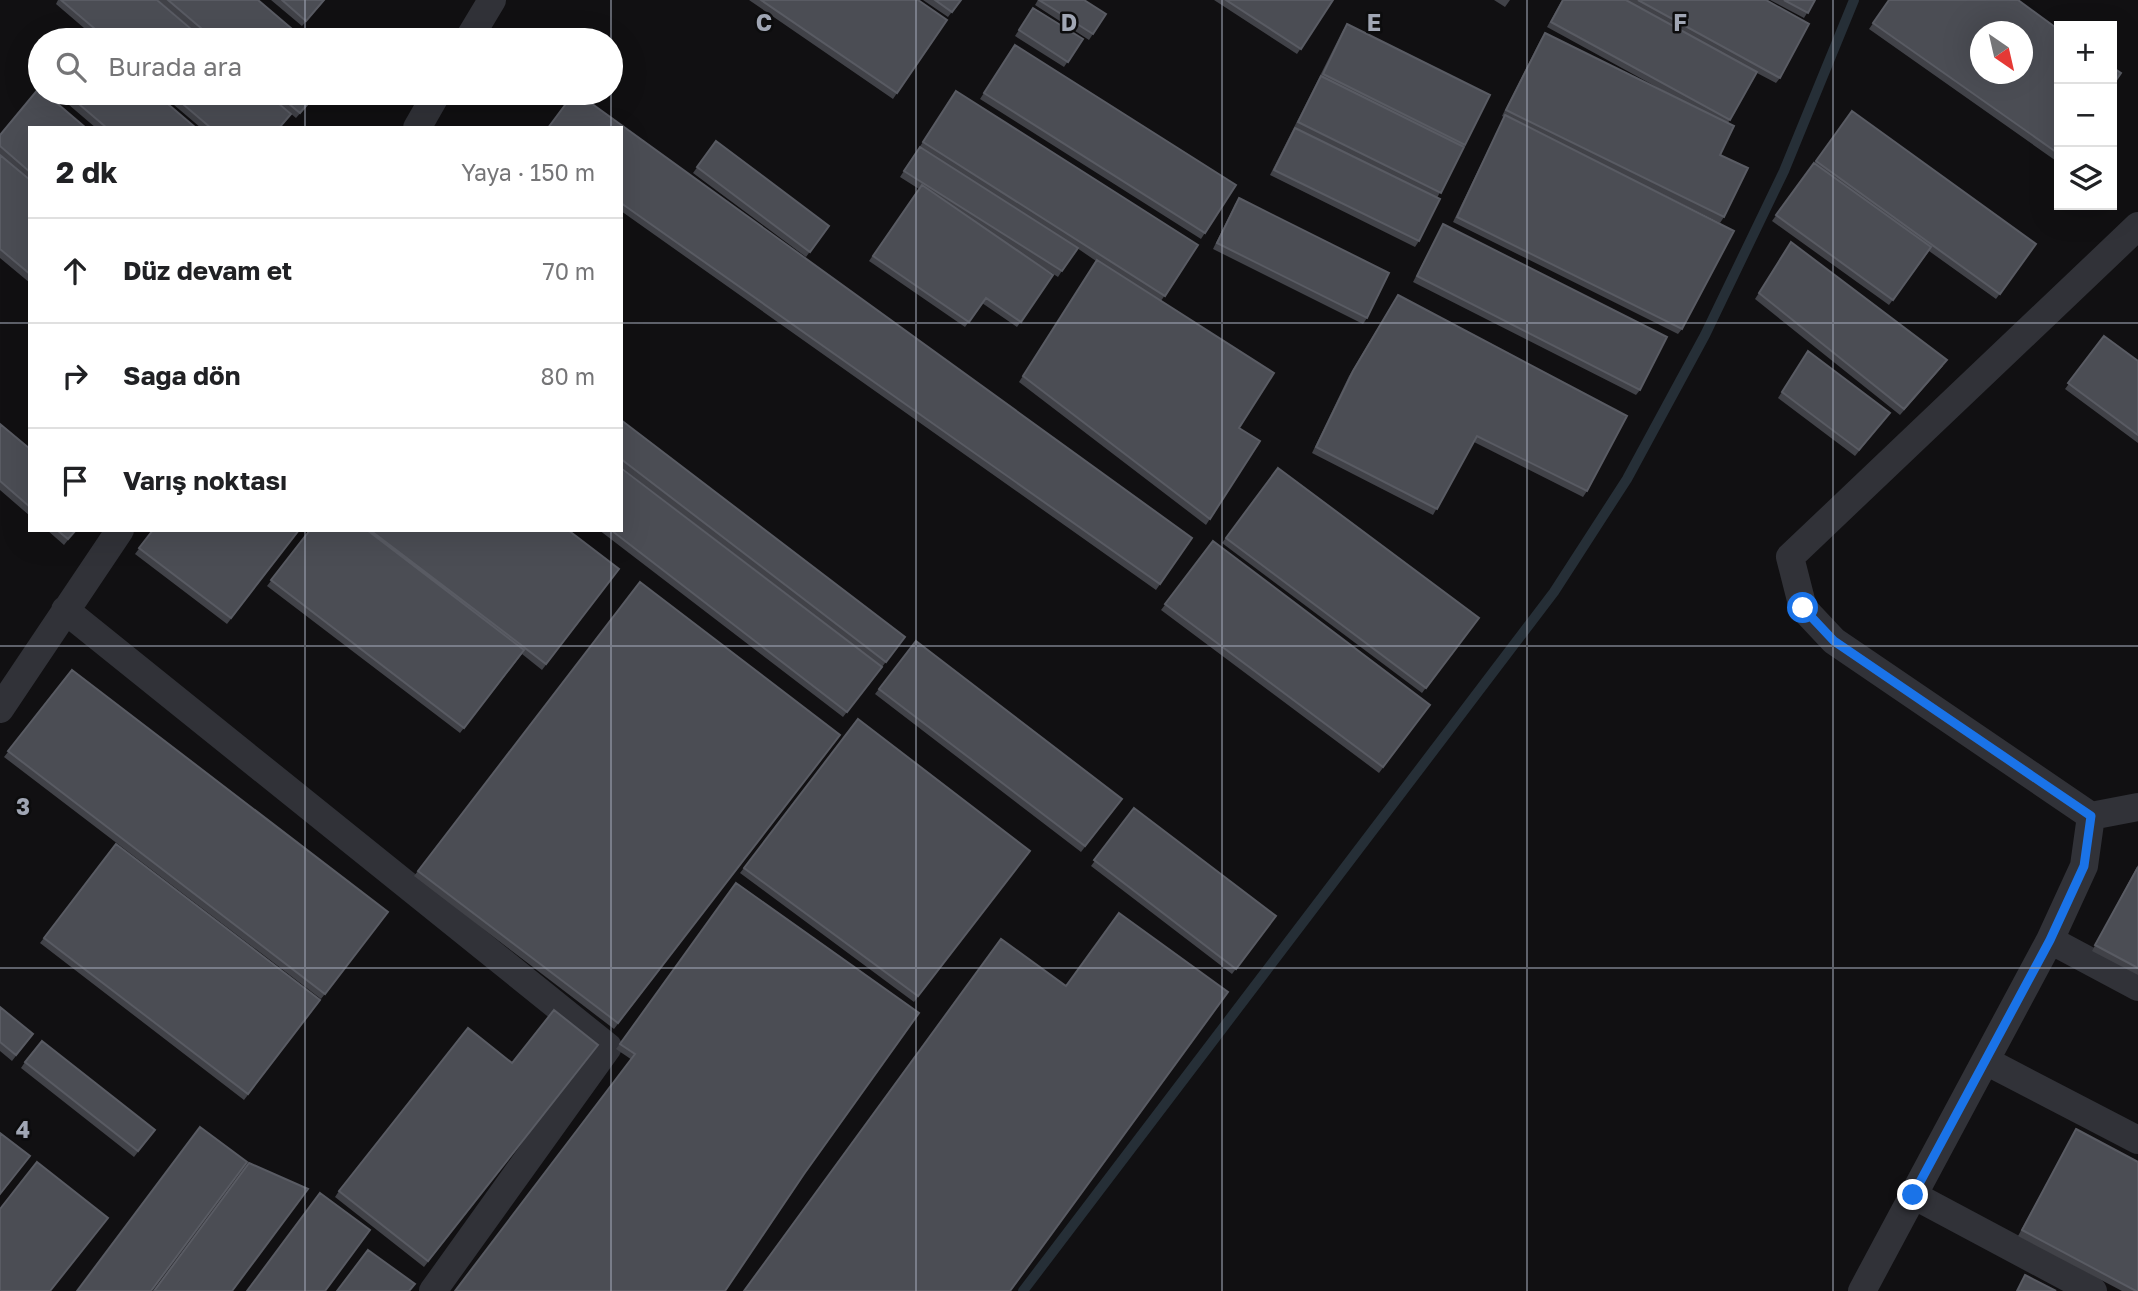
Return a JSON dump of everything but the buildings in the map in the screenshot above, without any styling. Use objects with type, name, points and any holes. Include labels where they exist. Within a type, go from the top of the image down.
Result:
[{"type":"street","points":[[475,28],[492,0]]},
{"type":"street","points":[[418,126],[430,105]]},
{"type":"street","points":[[2138,226],[1790,557],[1803,608],[1834,641],[2091,816],[2138,807]]},
{"type":"street","points":[[0,709],[119,532]]},
{"type":"street","points":[[65,610],[607,1048],[433,1291]]},
{"type":"street","points":[[1862,1291],[2050,940],[2084,866],[2091,816]]},
{"type":"street","points":[[2050,940],[2138,987]]},
{"type":"street","points":[[1986,1061],[2138,1140]]},
{"type":"street","points":[[1913,1195],[2093,1291]]},
{"type":"waterway","points":[[1023,1291],[1554,592],[1627,479],[1705,335],[1784,171],[1854,0]]},
{"type":"route","points":[[1803,608],[1834,641],[2091,816],[2084,866],[2050,940],[1913,1195]]}]
